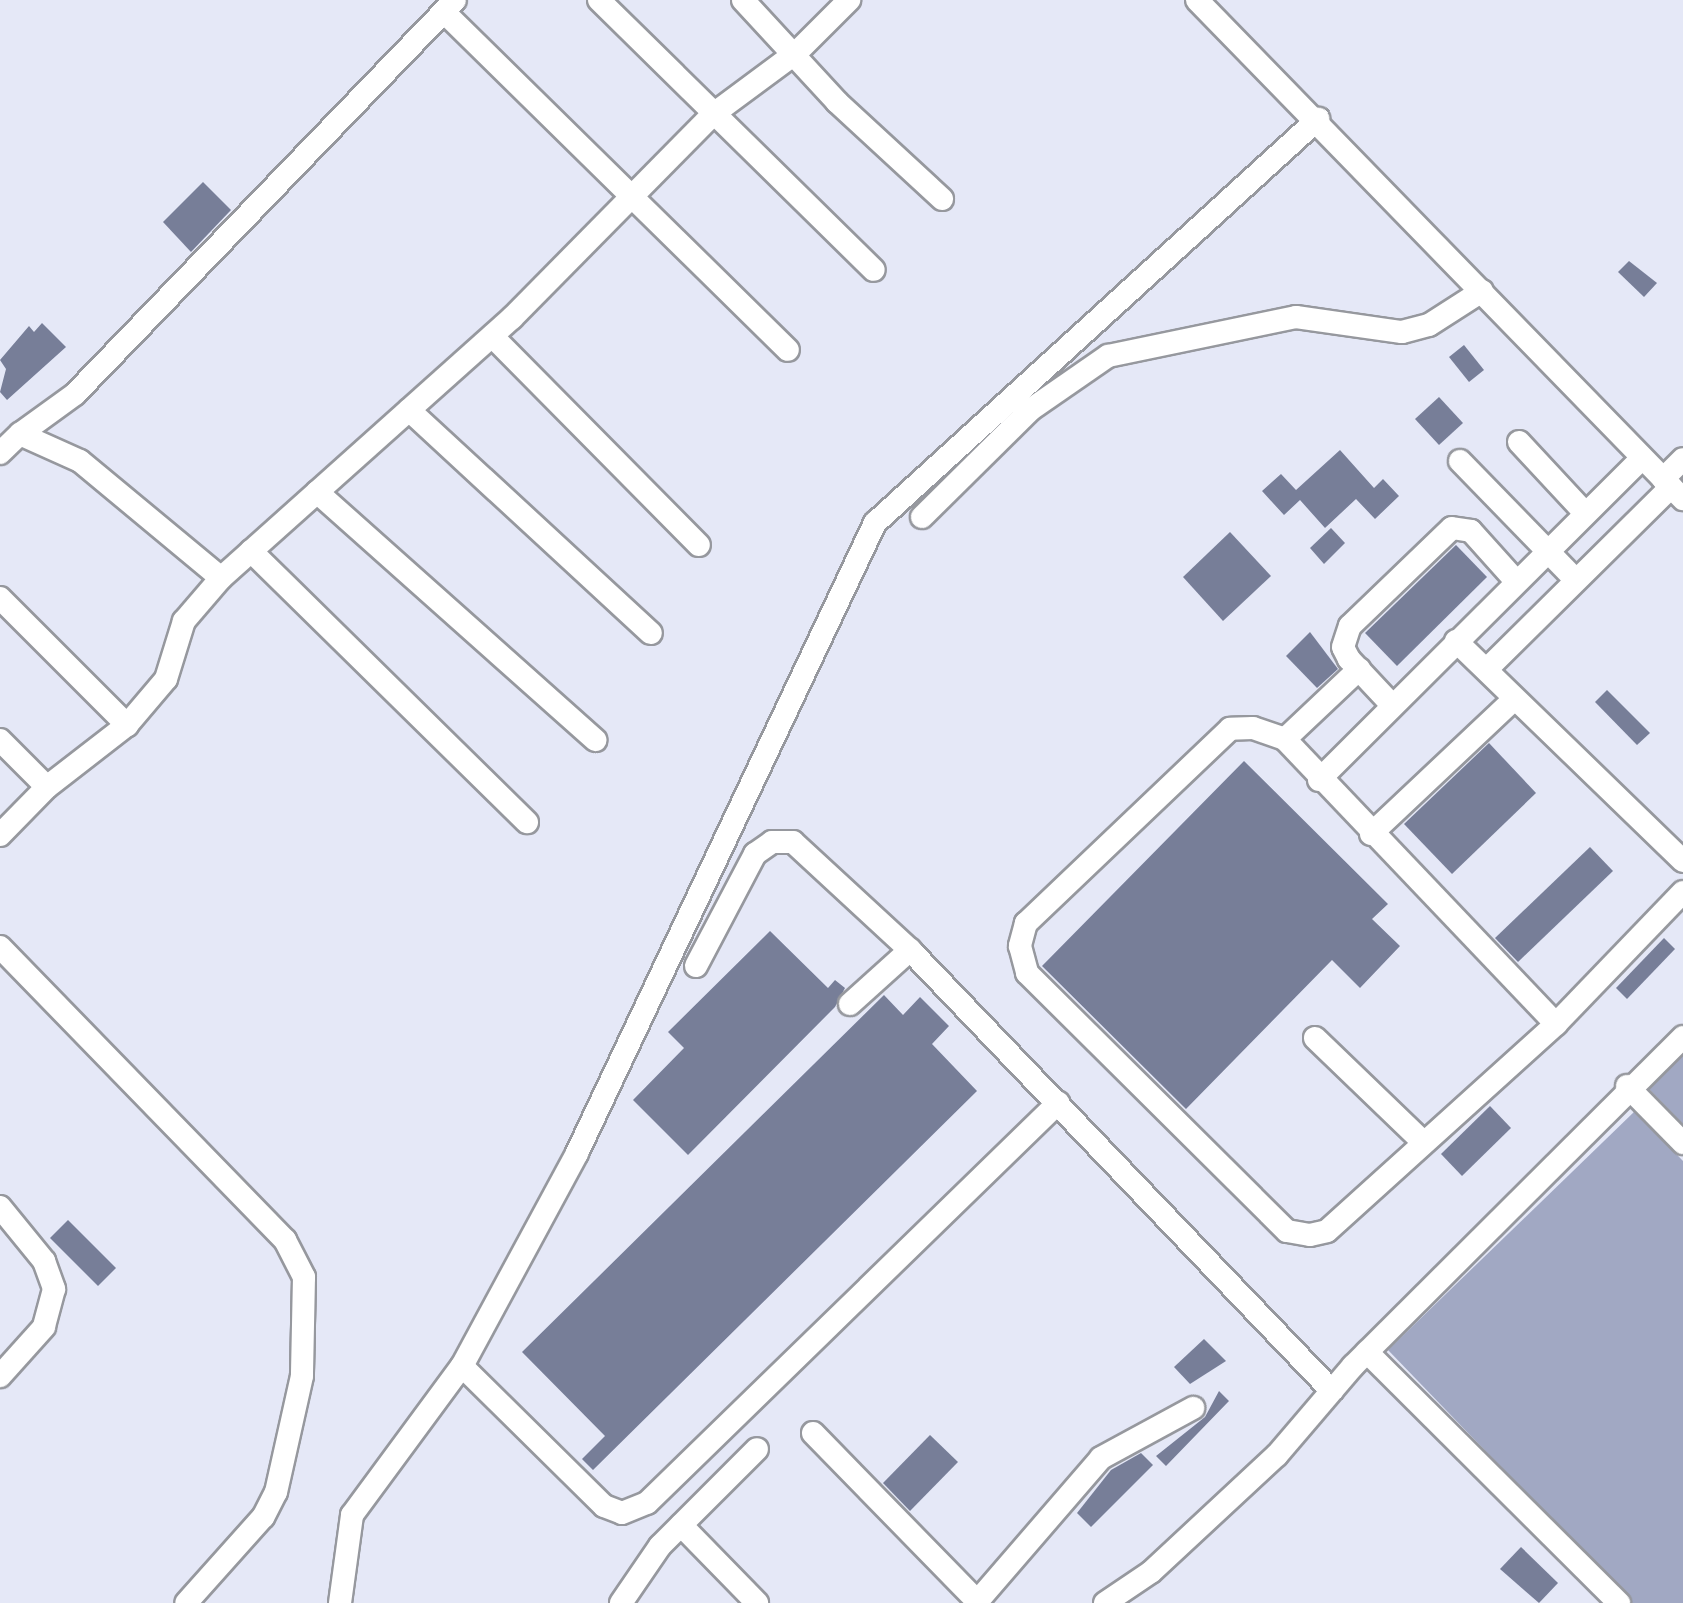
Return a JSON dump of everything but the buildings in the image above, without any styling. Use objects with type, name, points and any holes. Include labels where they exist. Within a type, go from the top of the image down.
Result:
[{"type":"street","points":[[599,0],[874,270]]},
{"type":"street","points":[[743,0],[797,52],[838,102],[942,198]]},
{"type":"street","points":[[0,835],[48,787],[127,725],[166,679],[184,621],[221,578],[492,336],[712,115],[797,52],[848,0]]},
{"type":"street","points":[[1197,0],[1318,119],[1673,488]]},
{"type":"street","points":[[0,453],[75,394],[450,6],[788,350]]},
{"type":"street","points":[[340,1603],[352,1514],[462,1366],[577,1153],[876,522],[1318,119]]},
{"type":"street","points":[[922,517],[1030,410],[1108,356],[1296,317],[1402,332],[1429,324],[1482,291]]},
{"type":"street","points":[[492,336],[699,545]]},
{"type":"street","points":[[409,410],[651,633]]},
{"type":"street","points":[[20,434],[80,461],[221,578]]},
{"type":"street","points":[[1519,442],[1585,512]]},
{"type":"street","points":[[1319,780],[1514,579],[1642,458]]},
{"type":"street","points":[[1487,668],[1573,578],[1673,488],[1683,459]]},
{"type":"street","points":[[1460,461],[1573,578]]},
{"type":"street","points":[[317,492],[594,740]]},
{"type":"street","points":[[1392,705],[1343,647],[1350,626],[1452,528],[1471,532],[1514,579]]},
{"type":"street","points":[[251,552],[527,822]]},
{"type":"street","points":[[0,598],[127,725]]},
{"type":"street","points":[[1456,640],[1487,668],[1513,700],[1679,850]]},
{"type":"street","points":[[1285,740],[1359,669]]},
{"type":"street","points":[[1371,834],[1513,700]]},
{"type":"street","points":[[1556,1024],[1319,780],[1285,740],[1254,728],[1230,730],[1026,923],[1020,946],[1026,973],[1287,1232],[1326,1231],[1556,1024],[1683,892]]},
{"type":"street","points":[[0,740],[48,787]]},
{"type":"street","points":[[696,966],[754,854],[772,842],[793,842],[910,950],[1332,1392]]},
{"type":"street","points":[[0,946],[286,1240],[304,1277],[302,1376],[276,1492],[263,1517],[186,1603]]},
{"type":"street","points":[[850,1004],[910,950]]},
{"type":"street","points":[[1105,1603],[1150,1572],[1278,1456],[1367,1352],[1627,1086],[1683,1036]]},
{"type":"street","points":[[1315,1038],[1424,1143]]},
{"type":"street","points":[[1627,1086],[1683,1143]]},
{"type":"street","points":[[462,1366],[604,1506],[622,1513],[647,1503],[1058,1104]]},
{"type":"street","points":[[0,1207],[44,1260],[54,1288],[44,1327],[0,1376]]},
{"type":"street","points":[[1367,1352],[1619,1603]]},
{"type":"street","points":[[813,1433],[976,1602],[1101,1458],[1193,1408]]},
{"type":"street","points":[[621,1603],[636,1575],[757,1450]]},
{"type":"street","points":[[681,1525],[757,1603]]},
{"type":"shaded area","points":[[0,0],[1683,0],[1683,1603],[0,1603]]},
{"type":"water","points":[[1683,1054],[1683,1124],[1645,1085]]},
{"type":"water","points":[[1635,1111],[1683,1161],[1683,1603],[1632,1603],[1388,1350]]}]
